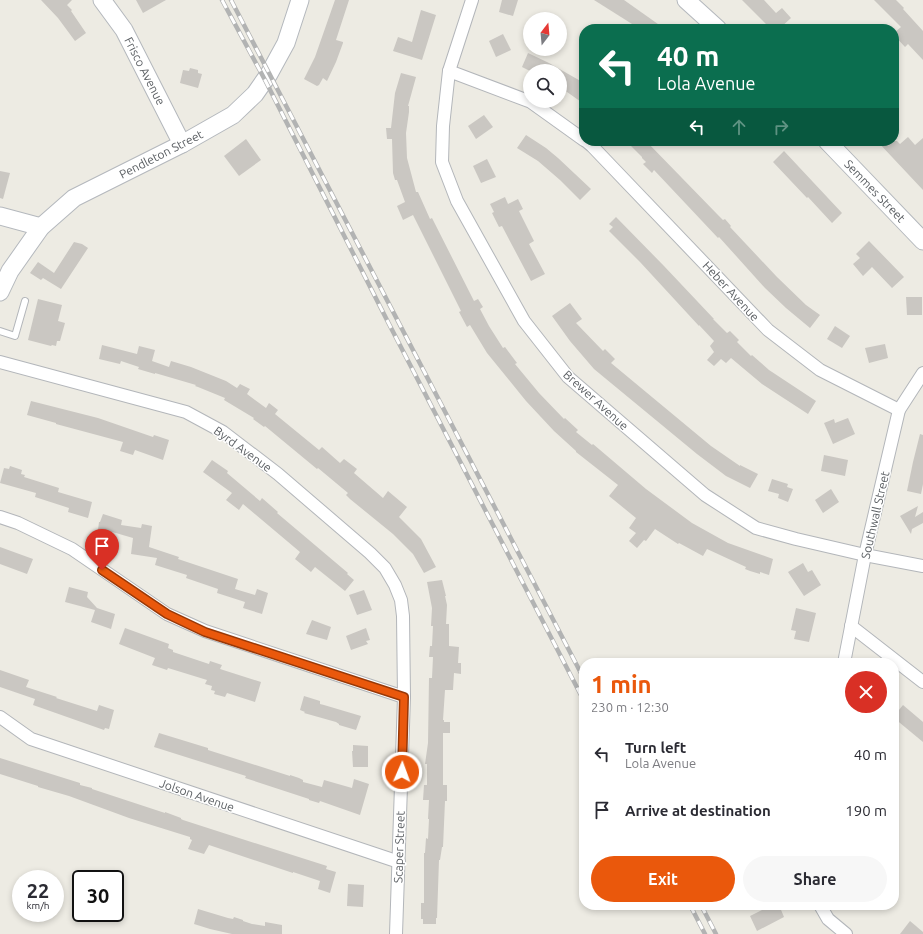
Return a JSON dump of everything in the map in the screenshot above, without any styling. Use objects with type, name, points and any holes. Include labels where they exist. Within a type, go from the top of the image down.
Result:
[{"type":"main road","name":"Frisco Avenue","points":[[102,0],[124,30],[182,144]]},
{"type":"main road","name":"Pendleton Street","points":[[0,292],[10,271],[41,227],[74,198],[182,144],[232,115],[255,94],[269,74],[286,43],[300,0]]},
{"type":"main road","points":[[686,0],[712,24]]},
{"type":"main road","name":"Semmes Street","points":[[833,146],[923,241]]},
{"type":"main road","points":[[0,216],[41,227]]},
{"type":"street","name":"Brewer Avenue","points":[[472,0],[449,71],[443,126],[442,162],[458,201],[524,321],[568,377],[705,494],[756,528],[865,555],[923,566]]},
{"type":"street","name":"Heber Avenue","points":[[449,71],[531,102],[579,136]]},
{"type":"street","name":"Heber Avenue","points":[[592,146],[768,330],[820,370],[899,410]]},
{"type":"street","name":"Byrd Avenue","points":[[0,362],[186,412],[223,432],[278,474],[370,553],[385,568],[395,585],[400,600],[402,616]]},
{"type":"street","name":"Southwall Street","points":[[845,658],[865,555],[899,410],[923,373]]},
{"type":"street","points":[[0,517],[18,523],[72,549],[167,614],[205,632],[404,697]]},
{"type":"street","name":"Scaper Street","points":[[396,934],[404,697],[402,616]]},
{"type":"street","points":[[851,626],[892,658]]},
{"type":"street","points":[[899,663],[923,682]]},
{"type":"street","name":"Jolson Avenue","points":[[0,717],[31,739],[398,862]]},
{"type":"street","points":[[823,910],[828,919],[846,934]]},
{"type":"lane","points":[[0,331],[15,336],[25,301]]},
{"type":"building","points":[[41,0],[72,0],[67,5],[72,10],[71,11],[86,33],[75,41],[58,18]]},
{"type":"building","points":[[136,0],[166,0],[143,13]]},
{"type":"building","points":[[335,0],[349,0],[336,40],[343,43],[327,81],[323,78],[317,86],[304,79],[315,57]]},
{"type":"building","points":[[502,0],[518,0],[513,16],[499,12]]},
{"type":"building","points":[[594,0],[624,0],[658,24],[632,24]]},
{"type":"building","points":[[742,0],[764,0],[776,13],[782,8],[791,18],[784,24],[766,24]]},
{"type":"building","points":[[874,0],[896,0],[923,31],[923,60],[908,44],[905,47],[899,40],[899,29],[901,27]]},
{"type":"building","points":[[421,10],[436,15],[422,60],[393,51],[398,37],[412,42]]},
{"type":"building","points":[[503,34],[511,50],[496,57],[489,41]]},
{"type":"building","points":[[527,56],[534,56],[551,64],[523,64]]},
{"type":"building","points":[[190,68],[198,70],[198,73],[202,74],[198,88],[180,83],[183,70],[189,71]]},
{"type":"building","points":[[401,73],[416,77],[408,106],[409,112],[406,133],[407,158],[416,192],[418,192],[430,219],[432,218],[474,301],[478,299],[483,307],[480,309],[503,348],[505,347],[517,363],[515,364],[539,393],[564,419],[565,418],[578,430],[576,432],[592,445],[593,444],[646,489],[692,523],[728,543],[773,559],[769,575],[760,572],[760,574],[745,569],[746,567],[707,549],[703,556],[679,543],[678,544],[655,529],[646,541],[644,540],[637,548],[629,541],[636,533],[629,528],[636,518],[609,496],[618,485],[576,452],[554,431],[526,401],[487,353],[470,325],[467,327],[459,312],[461,311],[413,215],[403,220],[397,206],[405,202],[393,173],[392,139],[387,139],[386,128],[391,128],[395,93]]},
{"type":"building","points":[[567,73],[579,80],[579,100],[567,92]]},
{"type":"building","points":[[484,115],[493,127],[476,139],[468,126]]},
{"type":"building","points":[[526,135],[546,148],[591,189],[580,200],[538,161],[517,148]]},
{"type":"building","points":[[908,137],[915,145],[923,138],[923,190],[882,146],[899,146],[899,143],[900,144]]},
{"type":"building","points":[[246,139],[261,160],[239,176],[224,156]]},
{"type":"building","points":[[631,146],[651,146],[723,220],[725,219],[731,226],[730,227],[777,277],[806,305],[820,315],[810,328],[765,288],[719,237],[718,238],[654,170],[652,173],[643,164],[646,162]]},
{"type":"building","points":[[784,151],[842,213],[832,223],[773,162]]},
{"type":"building","points":[[487,159],[496,177],[481,183],[473,166]]},
{"type":"building","points":[[0,171],[10,173],[3,199],[0,198]]},
{"type":"building","points":[[505,197],[508,204],[518,199],[523,209],[519,211],[534,241],[529,244],[545,274],[531,281],[502,226],[499,227],[492,213],[494,212],[490,204]]},
{"type":"building","points":[[616,217],[727,333],[730,331],[739,340],[737,342],[751,356],[752,355],[769,370],[816,401],[808,414],[762,384],[731,358],[726,363],[721,359],[714,366],[707,360],[714,352],[710,346],[714,341],[609,231],[613,227],[609,224]]},
{"type":"building","points":[[869,241],[904,277],[892,288],[872,267],[863,276],[853,264],[860,258],[856,254]]},
{"type":"building","points":[[74,242],[82,244],[88,248],[61,289],[43,278],[41,280],[30,273],[38,262],[54,273]]},
{"type":"building","points":[[906,297],[922,297],[922,315],[907,315]]},
{"type":"building","points":[[38,299],[62,305],[58,321],[65,323],[60,341],[57,341],[56,346],[28,340]]},
{"type":"building","points":[[570,303],[582,319],[576,323],[603,351],[605,349],[615,359],[611,363],[711,446],[740,466],[758,474],[750,488],[726,476],[697,454],[594,369],[570,341],[552,316]]},
{"type":"building","points":[[835,326],[850,336],[842,348],[827,339]]},
{"type":"building","points":[[885,344],[888,358],[869,363],[865,348]]},
{"type":"building","points":[[102,345],[137,354],[139,346],[155,350],[152,361],[169,367],[171,361],[226,381],[237,388],[240,384],[250,389],[247,394],[266,408],[269,403],[278,410],[275,414],[319,450],[322,447],[340,463],[344,459],[357,469],[354,473],[383,498],[388,491],[407,507],[399,517],[421,539],[436,567],[424,573],[413,554],[393,534],[350,499],[346,495],[348,493],[265,426],[264,427],[253,419],[254,418],[224,400],[225,398],[195,386],[196,385],[138,369],[139,367],[121,361],[120,364],[99,359]]},
{"type":"building","points":[[31,401],[98,418],[153,437],[154,435],[169,440],[163,460],[135,450],[133,455],[120,451],[123,442],[27,415]]},
{"type":"building","points":[[848,418],[855,434],[833,444],[824,423],[834,419],[835,423]]},
{"type":"building","points":[[920,434],[923,435],[923,484],[921,494],[907,491]]},
{"type":"building","points":[[824,455],[848,460],[845,476],[821,471]]},
{"type":"building","points":[[212,460],[228,471],[227,473],[260,501],[262,498],[278,512],[277,513],[348,573],[347,574],[354,580],[345,591],[315,567],[311,572],[295,559],[300,552],[243,504],[239,510],[226,500],[232,493],[203,472]]},
{"type":"building","points":[[10,466],[22,470],[21,474],[25,475],[24,477],[59,488],[58,492],[92,502],[88,518],[68,512],[69,508],[35,497],[36,493],[0,483],[4,468],[9,469]]},
{"type":"building","points":[[772,479],[788,484],[787,487],[793,489],[788,502],[778,498],[779,494],[768,491]]},
{"type":"building","points":[[831,489],[839,502],[823,513],[815,500]]},
{"type":"building","points":[[918,506],[915,517],[923,512],[923,523],[912,529],[911,534],[900,516]]},
{"type":"building","points":[[103,514],[122,520],[121,525],[141,528],[142,524],[152,526],[149,547],[179,557],[178,559],[238,579],[235,589],[255,595],[257,589],[268,593],[262,614],[243,608],[245,602],[217,593],[218,589],[186,578],[187,575],[155,565],[157,558],[131,554],[133,538],[109,531],[109,533],[98,530],[99,522]]},
{"type":"building","points":[[0,547],[33,559],[27,574],[0,564]]},
{"type":"building","points":[[803,563],[808,572],[812,570],[821,585],[804,596],[788,572]]},
{"type":"building","points":[[442,580],[447,605],[446,624],[449,624],[449,646],[459,647],[458,663],[461,663],[461,674],[454,673],[453,690],[445,690],[443,720],[444,722],[450,722],[450,733],[443,733],[443,785],[447,785],[447,801],[445,801],[443,847],[439,860],[437,918],[436,924],[423,924],[423,919],[421,919],[421,903],[424,903],[424,853],[426,838],[428,839],[429,800],[423,800],[424,785],[427,785],[427,764],[425,764],[428,743],[429,678],[432,678],[433,657],[429,657],[430,646],[432,646],[433,626],[431,626],[432,608],[427,582]]},
{"type":"building","points":[[69,587],[88,592],[87,597],[97,608],[115,614],[111,629],[91,622],[95,610],[65,602]]},
{"type":"building","points":[[364,590],[372,610],[357,615],[349,595]]},
{"type":"building","points":[[796,608],[816,613],[809,642],[794,639],[796,631],[791,630]]},
{"type":"building","points":[[312,620],[331,627],[327,640],[306,634]]},
{"type":"building","points":[[125,628],[169,644],[168,648],[173,650],[173,652],[209,664],[210,661],[222,665],[220,669],[261,682],[255,702],[227,693],[225,697],[214,694],[215,691],[211,690],[212,686],[205,684],[207,680],[168,668],[167,670],[152,665],[155,658],[119,644]]},
{"type":"building","points":[[366,628],[370,640],[366,641],[368,644],[351,650],[346,636]]},
{"type":"building","points":[[0,670],[29,680],[26,687],[57,697],[56,698],[97,711],[99,705],[114,710],[109,729],[105,728],[104,730],[33,705],[35,699],[0,687]]},
{"type":"building","points":[[304,696],[320,701],[320,704],[361,716],[356,730],[339,725],[336,722],[304,713],[305,712],[300,710]]},
{"type":"building","points":[[903,705],[923,722],[923,742],[899,722],[899,710]]},
{"type":"building","points":[[159,733],[208,748],[208,750],[290,775],[303,780],[303,782],[322,787],[324,780],[352,788],[354,779],[369,784],[360,815],[320,801],[319,803],[309,800],[245,778],[246,776],[154,747]]},
{"type":"building","points":[[353,745],[368,746],[368,767],[353,767]]},
{"type":"building","points":[[0,758],[80,783],[80,785],[165,812],[183,820],[327,866],[326,869],[336,872],[330,893],[318,889],[320,881],[209,845],[204,854],[188,849],[192,840],[190,837],[0,774]]},
{"type":"building","points":[[348,884],[364,885],[363,907],[347,906]]},
{"type":"building","points":[[198,909],[228,918],[233,919],[234,917],[252,924],[265,926],[265,922],[282,925],[282,934],[232,934],[210,929],[194,924]]},
{"type":"building","points":[[762,910],[781,910],[784,917],[757,931],[750,916]]},
{"type":"building","points":[[910,921],[923,932],[923,934],[900,934]]},
{"type":"railway","points":[[222,0],[265,80],[579,691]]},
{"type":"railway","points":[[231,0],[579,669]]},
{"type":"railway","points":[[693,910],[705,934]]},
{"type":"railway","points":[[704,910],[716,934]]},
{"type":"route","points":[[102,570],[167,614],[205,632],[404,697],[402,772]]}]
